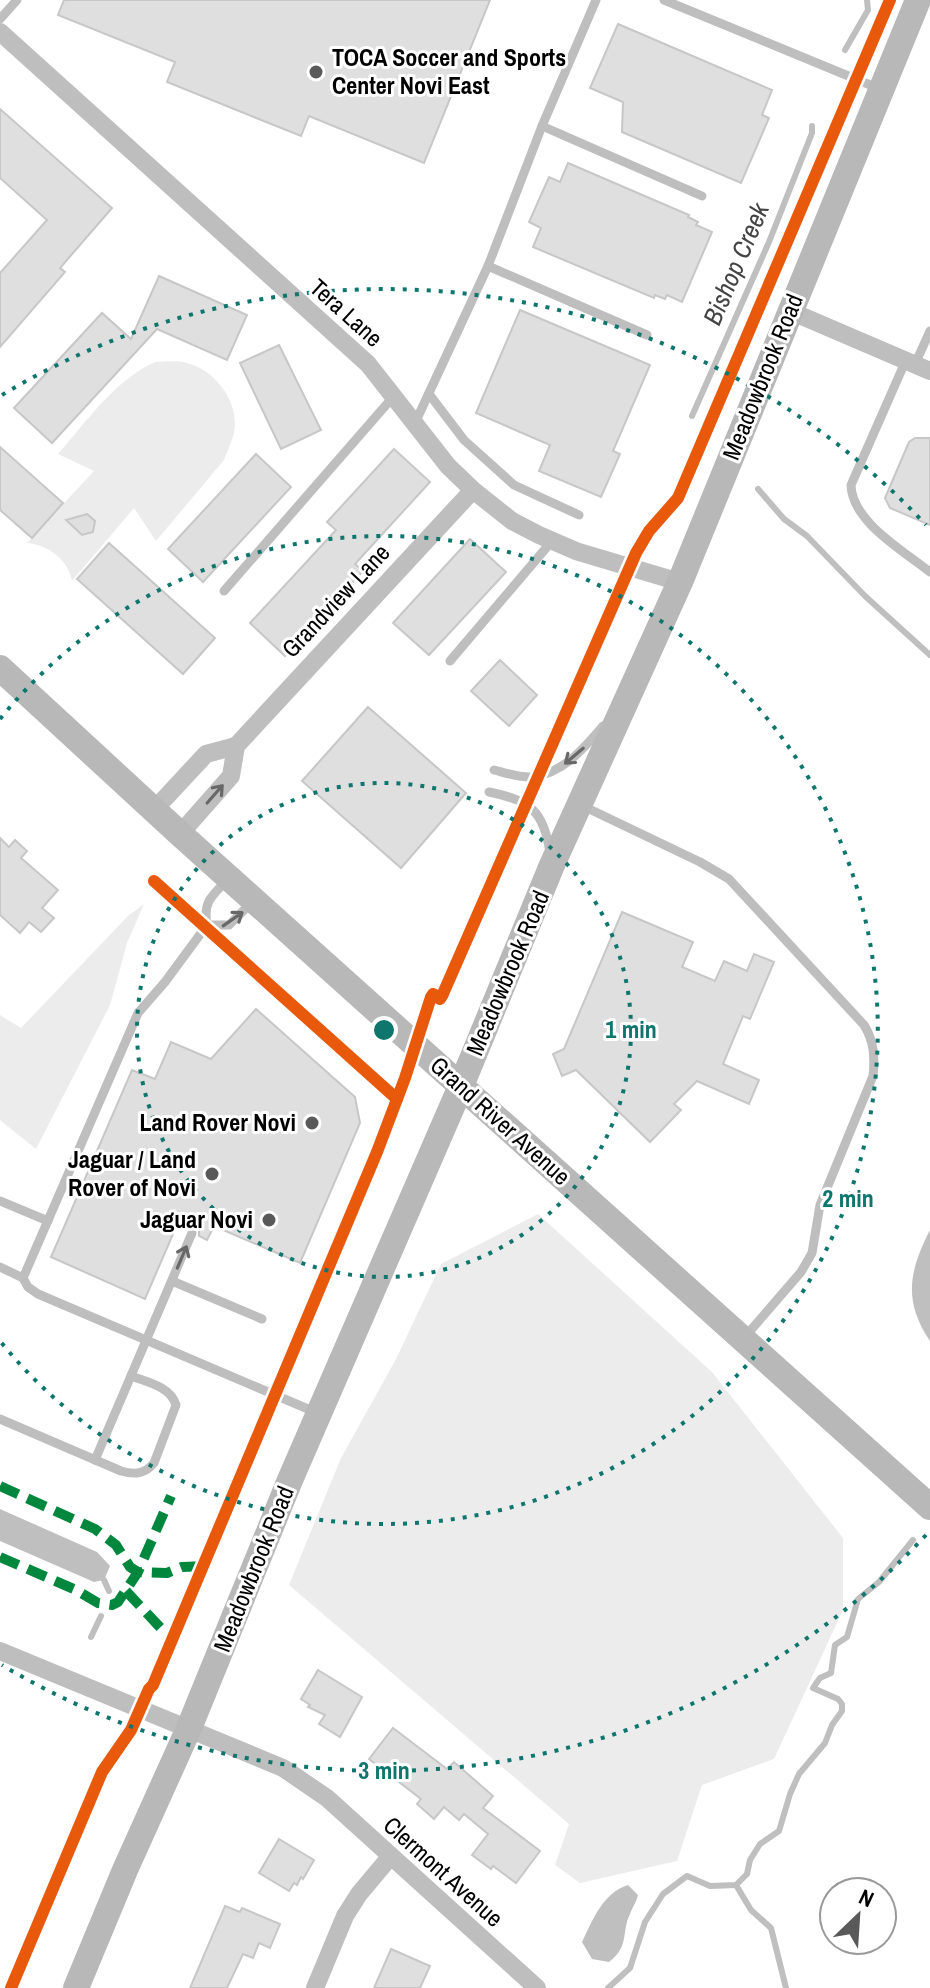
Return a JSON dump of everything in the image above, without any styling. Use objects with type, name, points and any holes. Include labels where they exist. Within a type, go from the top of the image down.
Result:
[{"type":"street","name":"Meadowbrook Road","points":[[76,1988],[189,1728],[318,1413],[461,1086],[552,865],[680,582],[918,0]]},
{"type":"street","name":"Tera Lane","points":[[0,32],[368,364],[448,466],[473,490],[512,521],[552,541],[680,582]]},
{"type":"street","points":[[790,311],[917,365]]},
{"type":"street","name":"Grandview Lane","points":[[154,810],[206,754],[236,746],[473,490]]},
{"type":"street","name":"Grand River Avenue","points":[[0,668],[180,834],[930,1507]]},
{"type":"street","name":"Grandview Lane","points":[[180,834],[231,776],[236,746]]},
{"type":"street","name":"Clermont Avenue","points":[[0,1651],[283,1768],[306,1782],[537,1988]]},
{"type":"street","points":[[315,1988],[345,1916],[390,1857]]},
{"type":"lane","points":[[0,19],[17,0]]},
{"type":"lane","points":[[415,424],[488,266],[542,126],[596,0]]},
{"type":"lane","points":[[664,0],[880,89]]},
{"type":"lane","points":[[542,126],[702,196]]},
{"type":"lane","points":[[488,266],[647,335]]},
{"type":"lane","points":[[930,331],[917,365],[851,485],[851,495],[870,524],[930,572]]},
{"type":"lane","points":[[429,394],[464,440],[514,485],[579,515]]},
{"type":"lane","points":[[224,591],[393,397]]},
{"type":"lane","points":[[450,661],[552,541]]},
{"type":"lane","points":[[494,770],[530,777],[561,767],[580,753],[627,699]]},
{"type":"lane","points":[[489,792],[515,797],[539,814],[548,838],[552,865]]},
{"type":"lane","points":[[580,805],[729,879],[871,1036],[875,1062],[873,1076],[820,1205],[812,1253],[801,1272],[743,1339]]},
{"type":"lane","points":[[23,1278],[138,1013],[207,925],[206,905],[229,878]]},
{"type":"lane","points":[[207,925],[229,925],[254,900]]},
{"type":"lane","points":[[0,1201],[48,1221]]},
{"type":"lane","points":[[95,1460],[192,1233]]},
{"type":"lane","points":[[0,1267],[23,1278],[28,1287],[38,1294],[318,1413]]},
{"type":"lane","points":[[172,1281],[262,1319]]},
{"type":"lane","points":[[0,1419],[131,1474],[148,1470],[154,1463],[176,1405],[173,1396],[166,1391],[131,1376]]},
{"type":"shaded area","points":[[155,362],[187,363],[214,378],[227,394],[234,414],[235,429],[231,442],[224,460],[156,541],[134,508],[72,581],[66,566],[56,554],[27,543],[94,471],[58,454],[114,391]]},
{"type":"shaded area","points":[[144,904],[127,943],[110,1005],[36,1149],[0,1120],[0,1015],[21,1028],[128,916]]},
{"type":"shaded area","points":[[538,1214],[712,1372],[843,1538],[843,1610],[774,1759],[702,1785],[677,1861],[580,1883],[555,1865],[569,1824],[289,1585],[341,1458],[396,1359],[441,1264]]},
{"type":"shaded area","points":[[930,1230],[930,1341],[916,1313],[912,1286],[917,1259]]},
{"type":"shaded area","points":[[0,1509],[97,1552],[110,1566],[104,1580],[94,1582],[0,1541]]},
{"type":"shaded area","points":[[628,1885],[638,1895],[620,1950],[609,1962],[592,1959],[582,1942],[590,1925],[605,1900]]},
{"type":"building","name":"TOCA Soccer and Sports Center Novi East","points":[[64,0],[490,0],[424,163],[309,116],[301,136],[167,82],[175,62],[58,15]]},
{"type":"building","points":[[618,24],[772,90],[762,115],[769,118],[741,183],[622,132],[623,102],[590,88]]},
{"type":"building","points":[[0,109],[112,208],[60,268],[65,272],[0,347],[0,273],[47,220],[0,178]]},
{"type":"building","points":[[568,163],[689,215],[698,222],[696,225],[712,232],[682,302],[667,295],[665,299],[655,295],[654,298],[533,247],[541,228],[529,222],[549,177],[560,182]]},
{"type":"building","points":[[159,276],[247,315],[227,360],[157,329],[52,443],[14,408],[102,313],[131,339]]},
{"type":"building","points":[[520,310],[650,365],[613,451],[620,454],[601,497],[539,471],[550,445],[476,413]]},
{"type":"building","points":[[279,345],[321,430],[281,449],[240,363]]},
{"type":"building","points":[[915,438],[930,438],[930,525],[890,508],[885,498],[909,442]]},
{"type":"building","points":[[0,447],[63,503],[32,538],[0,510]]},
{"type":"building","points":[[394,449],[430,482],[355,564],[363,571],[285,656],[250,623],[336,530],[327,522]]},
{"type":"building","points":[[256,454],[291,487],[203,582],[168,549]]},
{"type":"building","points":[[87,514],[95,521],[93,532],[82,535],[66,520]]},
{"type":"building","points":[[470,539],[506,572],[429,655],[393,623]]},
{"type":"building","points":[[109,543],[215,638],[183,674],[77,579]]},
{"type":"building","points":[[500,660],[537,695],[509,726],[471,691]]},
{"type":"building","points":[[368,707],[466,793],[401,868],[302,781]]},
{"type":"building","points":[[0,838],[9,847],[15,840],[27,851],[21,858],[58,890],[42,908],[54,918],[41,932],[29,922],[20,933],[0,915]]},
{"type":"building","points":[[622,912],[693,942],[682,967],[715,981],[724,961],[747,971],[754,954],[774,962],[750,1019],[743,1016],[723,1064],[759,1080],[749,1104],[697,1081],[674,1104],[681,1110],[650,1142],[576,1070],[562,1076],[553,1054],[564,1049]]},
{"type":"building","name":"Jaguar / Land Rover of Novi","points":[[256,1009],[355,1097],[360,1123],[300,1263],[214,1226],[207,1240],[199,1236],[196,1226],[185,1230],[176,1227],[145,1299],[51,1257],[132,1070],[155,1079],[171,1042],[211,1059]]},
{"type":"building","points":[[318,1670],[362,1697],[340,1737],[319,1724],[325,1715],[308,1707],[310,1705],[301,1699]]},
{"type":"building","points":[[393,1728],[447,1769],[454,1762],[493,1796],[483,1808],[540,1851],[516,1883],[472,1855],[488,1834],[464,1814],[459,1820],[444,1807],[434,1819],[417,1804],[421,1799],[369,1759]]},
{"type":"building","points":[[279,1839],[314,1860],[303,1879],[301,1877],[297,1885],[294,1883],[289,1891],[259,1873]]},
{"type":"building","points":[[225,1906],[240,1912],[242,1908],[280,1924],[270,1948],[259,1943],[253,1958],[243,1954],[227,1988],[190,1988]]},
{"type":"building","points":[[391,1949],[430,1966],[420,1988],[374,1988]]},
{"type":"waterway","name":"Bishop Creek","points":[[845,50],[868,10],[867,0]]},
{"type":"waterway","name":"Bishop Creek","points":[[692,416],[769,242],[812,133],[812,126]]},
{"type":"waterway","name":"Bishop Creek","points":[[758,489],[784,519],[807,536],[865,596],[930,655]]},
{"type":"waterway","name":"Bishop Creek","points":[[608,1988],[630,1968],[645,1922],[663,1894],[687,1876],[710,1886],[736,1885],[747,1874],[750,1860],[760,1844],[779,1831],[799,1774],[825,1743],[842,1711],[838,1699],[813,1688],[820,1678],[831,1673],[835,1645],[847,1637],[858,1599],[879,1582],[913,1540]]},
{"type":"waterway","points":[[104,1580],[109,1591]]},
{"type":"waterway","points":[[91,1637],[101,1616]]},
{"type":"waterway","points":[[736,1885],[751,1910],[771,1928],[786,1988]]},
{"type":"marked path","points":[[0,1486],[95,1529],[116,1545],[130,1567],[138,1572],[167,1573],[182,1567],[204,1566]]},
{"type":"marked path","points":[[0,1557],[76,1590],[98,1603],[112,1605],[118,1602],[138,1572],[171,1496]]},
{"type":"marked path","points":[[126,1591],[172,1640]]},
{"type":"cycle path","points":[[11,1988],[102,1772],[131,1730],[153,1685],[377,1152],[431,997],[433,994],[440,999],[442,996],[636,553],[649,531],[678,498],[890,0]]},
{"type":"cycle path","points":[[154,881],[397,1099]]},
{"type":"place","name":"TOCA Soccer and Sports Center Novi East","points":[[316,72]]},
{"type":"place","name":"Land Rover Novi","points":[[312,1123]]},
{"type":"place","name":"Jaguar / Land Rover of Novi","points":[[212,1174]]},
{"type":"place","name":"Jaguar Novi","points":[[269,1220]]}]
